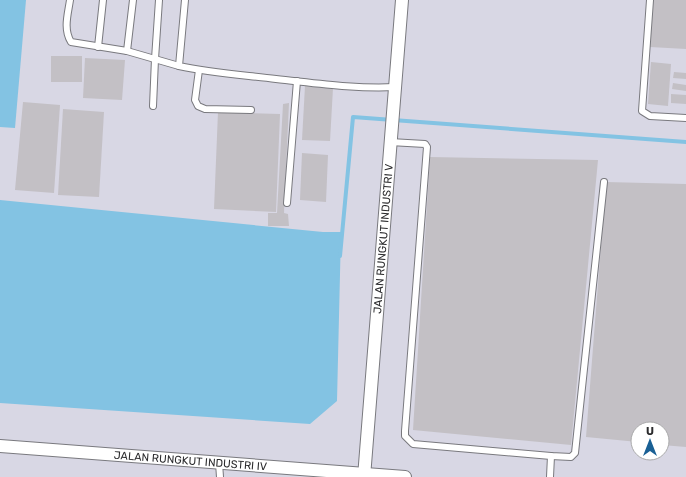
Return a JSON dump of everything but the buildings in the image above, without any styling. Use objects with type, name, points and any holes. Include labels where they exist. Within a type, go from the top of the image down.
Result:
[{"type":"street","name":"JALAN RUNGKUT INDUSTRI V","points":[[364,475],[402,0]]},
{"type":"street","name":"JALAN RUNGKUT INDUSTRI IV","points":[[0,446],[405,477]]},
{"type":"lane","points":[[70,0],[66,30],[67,36],[71,42],[127,50],[179,66],[199,70],[372,88],[395,87]]},
{"type":"lane","points":[[98,47],[103,0]]},
{"type":"lane","points":[[127,50],[133,0]]},
{"type":"lane","points":[[153,106],[159,0]]},
{"type":"lane","points":[[179,66],[185,0]]},
{"type":"lane","points":[[650,0],[642,111],[650,116],[686,118]]},
{"type":"lane","points":[[199,70],[195,100],[198,106],[205,109],[250,110]]},
{"type":"lane","points":[[287,203],[297,81]]},
{"type":"lane","points":[[391,136],[425,144],[427,151],[405,436],[413,444],[551,456],[571,457],[575,453],[604,182]]},
{"type":"lane","points":[[550,477],[551,456]]},
{"type":"lane","points":[[219,463],[220,477]]},
{"type":"shaded area","points":[[0,0],[686,0],[686,477],[0,477]]},
{"type":"water","points":[[0,0],[26,0],[15,128],[0,127]]},
{"type":"water","points":[[0,200],[323,232],[341,232],[337,401],[310,424],[0,403]]},
{"type":"waterway","points":[[340,256],[353,117],[686,142]]}]
